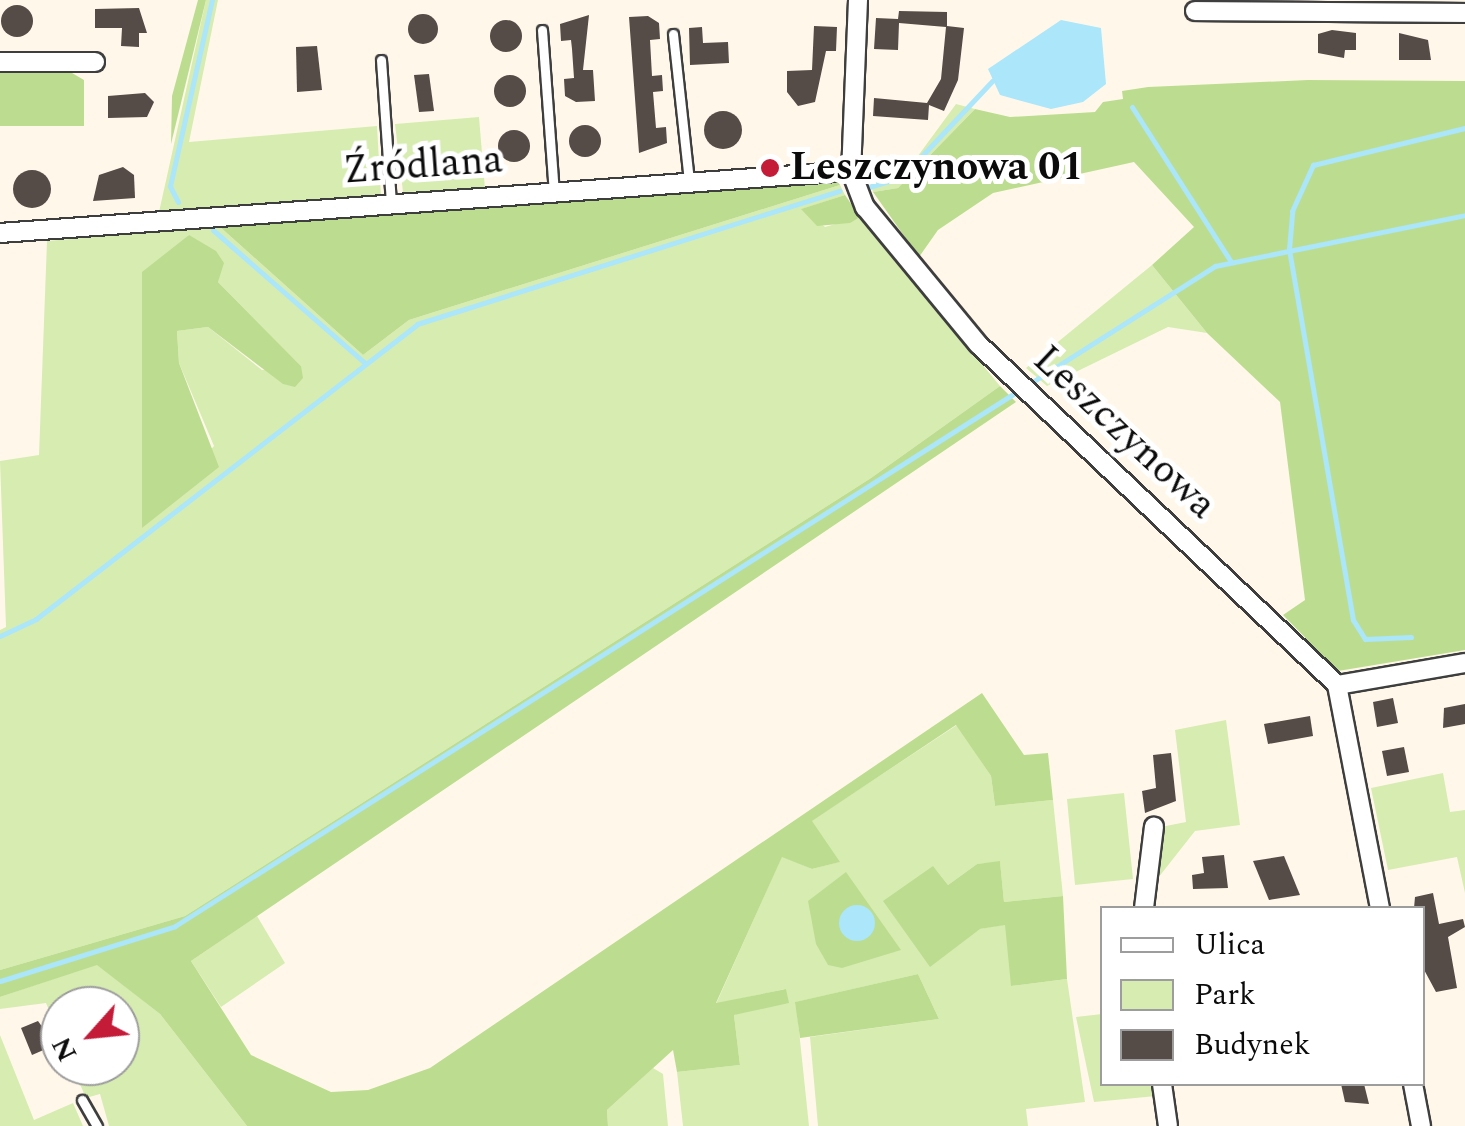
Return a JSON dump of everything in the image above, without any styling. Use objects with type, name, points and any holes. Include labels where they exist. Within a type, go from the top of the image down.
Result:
[{"type":"street","name":"Leszczynowa","points":[[858,0],[851,171],[865,207],[912,272],[1012,378],[1337,686]]},
{"type":"street","points":[[1195,11],[1465,13]]},
{"type":"street","points":[[0,62],[95,62]]},
{"type":"street","name":"Źródlana","points":[[0,233],[851,171]]},
{"type":"street","points":[[1380,906],[1337,686],[1465,663]]},
{"type":"street","points":[[1144,906],[1154,827]]},
{"type":"street","points":[[1162,1086],[1168,1126]]},
{"type":"street","points":[[1413,1086],[1421,1126]]},
{"type":"lane","points":[[542,30],[554,192]]},
{"type":"lane","points":[[673,34],[690,182]]},
{"type":"lane","points":[[381,60],[392,203]]},
{"type":"lane","points":[[82,1100],[97,1126]]},
{"type":"green space","points":[[198,0],[206,0],[171,144],[172,96]]},
{"type":"green space","points":[[206,0],[218,0],[189,142],[377,126],[381,196],[159,212]]},
{"type":"green space","points":[[0,71],[72,73],[84,80],[84,126],[0,126]]},
{"type":"green space","points":[[1308,80],[1465,81],[1465,650],[1338,671],[1283,615],[1305,600],[1280,402],[1207,333],[1152,265],[1194,227],[1134,162],[993,193],[938,230],[919,257],[873,192],[898,188],[975,109],[1010,117],[1095,112],[1103,102],[1123,99],[1122,91],[1148,87]]},
{"type":"green space","points":[[956,104],[975,109],[898,188],[873,192],[869,179],[886,180],[912,164]]},
{"type":"green space","points":[[479,117],[485,189],[403,192],[395,124]]},
{"type":"green space","points":[[836,178],[840,185],[409,320],[363,355],[219,226]]},
{"type":"green space","points":[[840,185],[845,195],[802,209],[825,227],[860,217],[1000,386],[871,478],[185,916],[0,970],[0,630],[6,627],[0,461],[39,455],[47,241],[219,226],[363,355],[409,320]],"holes":[[[188,235],[219,271],[218,282],[301,366],[262,370],[208,327],[177,331],[179,363],[214,446],[142,526]]]},
{"type":"green space","points":[[845,195],[860,217],[850,223],[817,226],[801,209]]},
{"type":"green space","points":[[189,235],[216,251],[224,263],[218,282],[301,366],[303,378],[295,387],[283,384],[208,327],[177,331],[179,363],[219,467],[142,528],[142,272]]},
{"type":"green space","points":[[1152,265],[1207,333],[1168,327],[1047,386],[1026,368]]},
{"type":"green space","points":[[1000,386],[1016,402],[191,961],[251,1055],[331,1092],[368,1090],[430,1068],[982,693],[1024,755],[1048,753],[1053,800],[995,806],[991,776],[956,725],[812,821],[840,862],[812,869],[782,857],[716,1003],[786,989],[789,1003],[734,1015],[740,1065],[677,1072],[673,1050],[607,1110],[608,1126],[247,1126],[160,1014],[140,998],[140,986],[124,986],[97,965],[0,997],[0,970],[185,916],[871,478]]},
{"type":"green space","points":[[1226,720],[1240,825],[1195,831],[1158,878],[1161,827],[1186,822],[1175,730]]},
{"type":"green space","points":[[957,725],[991,776],[995,806],[1053,800],[1063,896],[1004,902],[1000,862],[977,864],[948,885],[933,866],[980,929],[1006,924],[1012,986],[1067,979],[1085,1102],[1026,1109],[1028,1126],[818,1126],[810,1037],[939,1019],[918,974],[796,1002],[809,1126],[683,1126],[677,1072],[740,1065],[734,1015],[785,989],[716,1004],[782,856],[812,869],[839,862],[811,821]]},
{"type":"green space","points":[[1443,773],[1450,812],[1465,810],[1465,893],[1457,857],[1388,870],[1371,788]]},
{"type":"green space","points":[[1124,793],[1133,879],[1075,885],[1067,799]]},
{"type":"green space","points":[[1000,861],[1004,902],[1063,896],[1067,979],[1011,986],[1005,925],[980,929],[930,967],[883,901],[933,866],[948,885],[977,864]]},
{"type":"green space","points":[[846,872],[901,950],[842,968],[828,965],[816,944],[808,901]]},
{"type":"green space","points":[[257,916],[285,963],[221,1007],[191,961]]},
{"type":"green space","points":[[97,964],[125,986],[40,986],[40,1004],[0,1009],[0,997]]},
{"type":"green space","points":[[918,974],[939,1019],[800,1038],[795,1002]]},
{"type":"green space","points":[[140,998],[160,1014],[247,1126],[109,1126],[100,1094],[86,1098],[81,1086],[140,1086]]},
{"type":"green space","points":[[1100,1014],[1100,1086],[1155,1086],[1156,1096],[1094,1102],[1076,1017]]},
{"type":"green space","points":[[0,1035],[34,1120],[73,1103],[83,1126],[0,1126]]},
{"type":"green space","points":[[653,1068],[663,1074],[668,1126],[608,1126],[607,1110]]},
{"type":"water","points":[[1061,20],[1101,28],[1106,84],[1083,102],[1051,109],[1000,95],[988,69]]},
{"type":"water","points":[[857,905],[870,910],[875,923],[870,936],[857,941],[844,936],[839,923],[844,910]]},
{"type":"building","points":[[17,5],[28,10],[33,21],[28,32],[17,37],[6,32],[1,21],[6,10]]},
{"type":"building","points":[[139,8],[147,33],[139,33],[139,47],[121,46],[122,28],[95,28],[95,9]]},
{"type":"building","points":[[899,11],[947,12],[947,26],[964,28],[958,80],[944,111],[929,105],[928,120],[873,116],[874,98],[927,103],[941,79],[946,27],[899,23],[898,50],[874,49],[876,18],[898,19]]},
{"type":"building","points":[[423,14],[434,18],[438,29],[434,40],[423,44],[412,40],[408,29],[412,18]]},
{"type":"building","points":[[589,15],[583,70],[593,70],[595,101],[576,102],[565,96],[564,79],[574,78],[572,49],[571,40],[561,41],[560,24]]},
{"type":"building","points":[[648,16],[659,23],[660,39],[650,40],[652,76],[662,75],[663,91],[653,92],[656,128],[666,127],[667,143],[639,153],[629,17]]},
{"type":"building","points":[[506,20],[517,25],[522,36],[517,47],[506,52],[495,47],[490,36],[495,25]]},
{"type":"building","points":[[814,26],[837,27],[836,51],[826,51],[815,102],[798,106],[787,92],[787,71],[812,70]]},
{"type":"building","points":[[702,27],[703,43],[728,42],[729,63],[690,65],[689,28]]},
{"type":"building","points":[[1332,30],[1356,33],[1356,50],[1345,50],[1344,58],[1318,53],[1318,34]]},
{"type":"building","points":[[1399,33],[1428,40],[1431,60],[1399,60]]},
{"type":"building","points":[[317,46],[322,90],[297,92],[296,47]]},
{"type":"building","points":[[429,74],[434,111],[419,112],[414,75]]},
{"type":"building","points":[[510,75],[521,80],[526,91],[521,102],[510,107],[499,102],[494,91],[499,80]]},
{"type":"building","points":[[145,93],[154,102],[147,117],[108,118],[108,96]]},
{"type":"building","points":[[723,111],[736,117],[742,130],[736,143],[723,149],[710,143],[704,130],[710,117]]},
{"type":"building","points":[[585,125],[596,130],[601,141],[596,152],[585,157],[574,152],[569,141],[574,130]]},
{"type":"building","points":[[514,130],[525,135],[530,146],[525,157],[514,162],[503,157],[498,146],[503,135]]},
{"type":"building","points":[[123,167],[134,175],[135,198],[93,201],[99,175]]},
{"type":"building","points":[[32,170],[45,176],[51,189],[45,202],[32,208],[19,202],[13,189],[19,176]]},
{"type":"building","points":[[1393,698],[1398,723],[1377,727],[1373,702]]},
{"type":"building","points":[[1465,704],[1465,724],[1443,728],[1444,708]]},
{"type":"building","points":[[1310,716],[1313,736],[1268,744],[1264,724]]},
{"type":"building","points":[[1404,747],[1409,772],[1387,776],[1382,751]]},
{"type":"building","points":[[1171,753],[1176,801],[1145,813],[1142,791],[1156,788],[1153,755]]},
{"type":"building","points":[[1224,855],[1228,888],[1193,889],[1192,875],[1204,873],[1202,857]]},
{"type":"building","points":[[1284,856],[1300,895],[1269,900],[1253,861]]},
{"type":"building","points":[[1433,893],[1439,924],[1463,919],[1465,927],[1448,937],[1457,988],[1436,992],[1425,972],[1425,906],[1414,906],[1415,897]]},
{"type":"building","points":[[38,1021],[40,1052],[32,1055],[21,1028]]},
{"type":"building","points":[[1341,1086],[1364,1086],[1369,1104],[1345,1102]]},
{"type":"waterway","points":[[178,202],[170,186],[212,0]]},
{"type":"waterway","points":[[869,187],[902,177],[992,81]]},
{"type":"waterway","points":[[1132,107],[1231,262]]},
{"type":"waterway","points":[[1411,637],[1365,639],[1353,620],[1289,249],[1292,211],[1313,165],[1465,128]]},
{"type":"waterway","points":[[0,636],[36,619],[417,324],[840,191]]},
{"type":"waterway","points":[[0,981],[175,926],[1215,266],[1465,215]]},
{"type":"waterway","points":[[213,230],[364,362]]},
{"type":"place","name":"Leszczynowa 01","points":[[770,168]]}]
